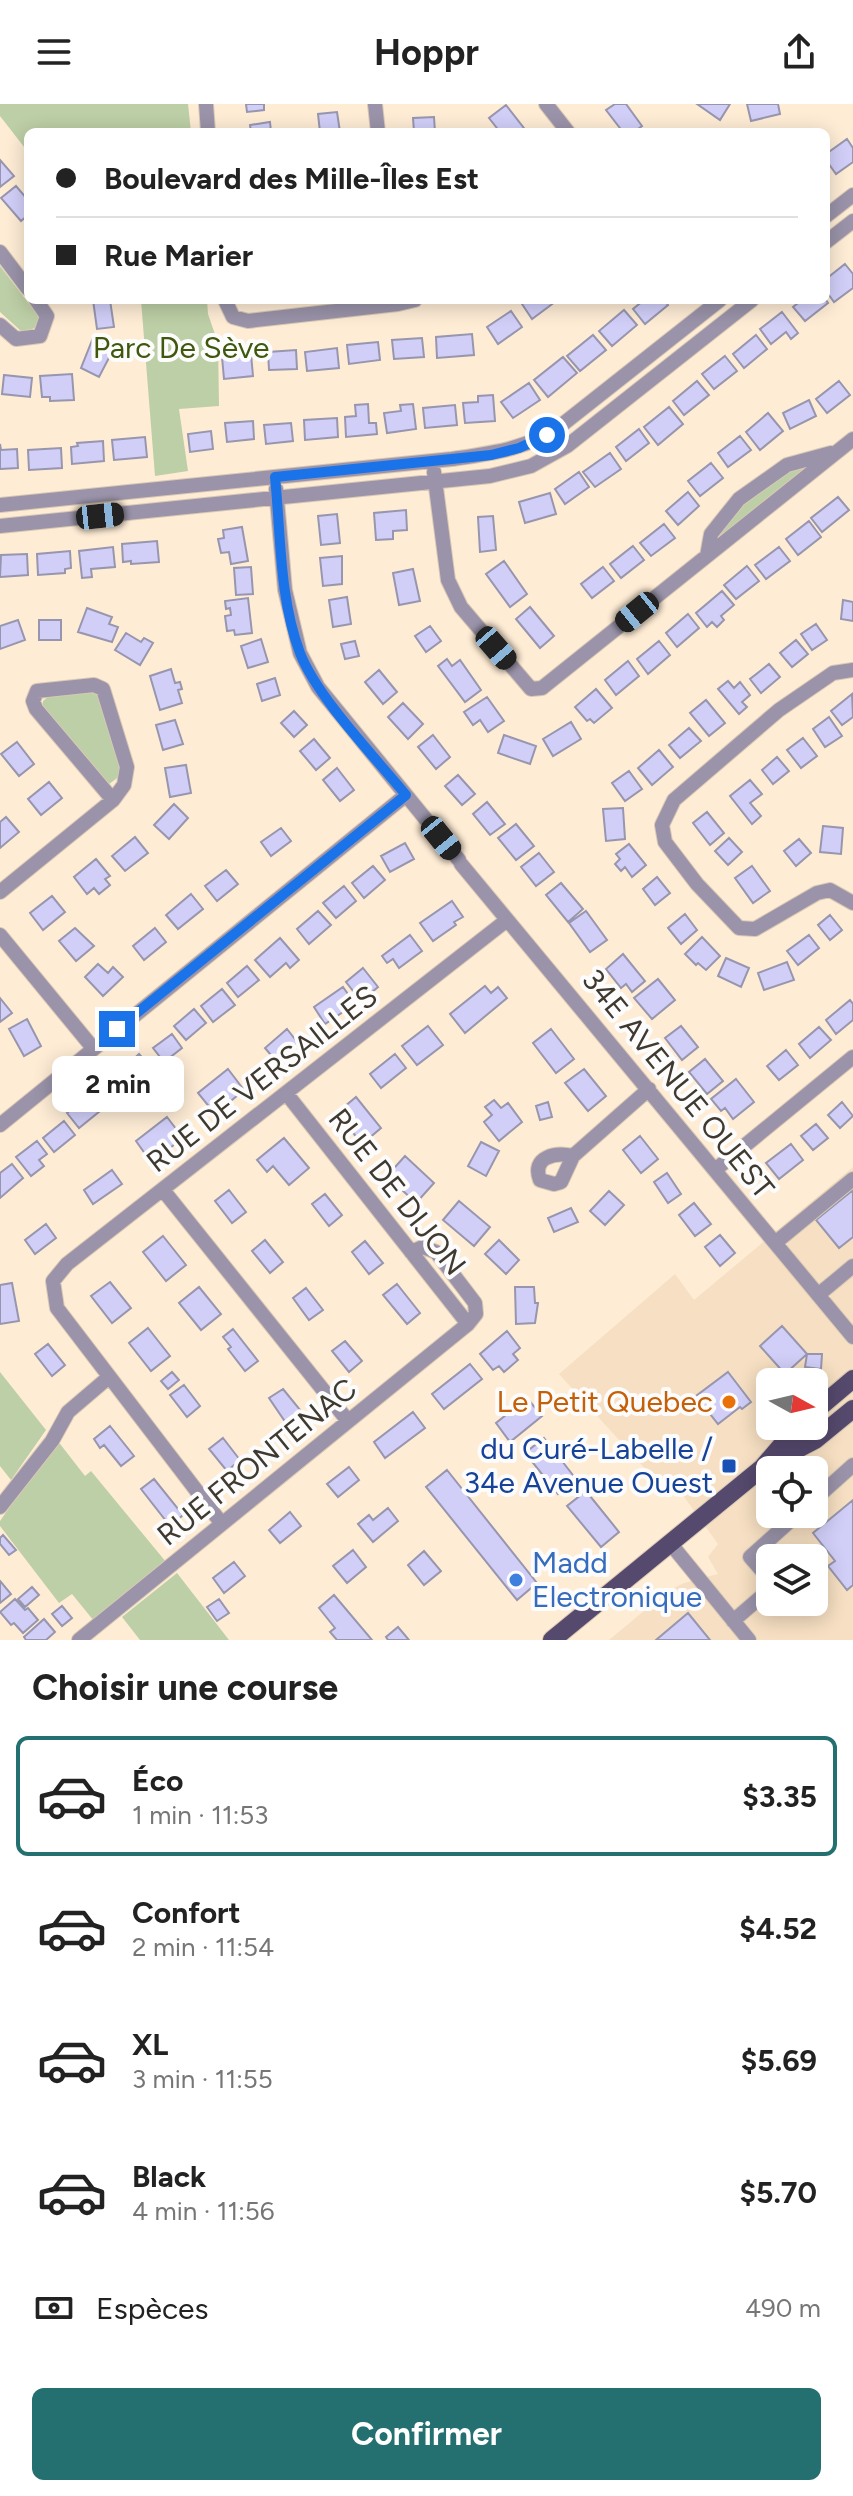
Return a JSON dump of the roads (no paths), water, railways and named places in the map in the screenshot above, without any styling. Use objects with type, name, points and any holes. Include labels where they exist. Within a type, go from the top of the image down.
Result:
[{"type":"main road","points":[[828,1400],[853,1379]]},
{"type":"main road","points":[[785,1456],[815,1440],[853,1409]]},
{"type":"main road","points":[[772,1456],[786,1440]]},
{"type":"main road","points":[[552,1640],[756,1473]]},
{"type":"street","points":[[206,104],[208,128]]},
{"type":"street","points":[[375,104],[378,128]]},
{"type":"street","points":[[546,104],[565,128]]},
{"type":"street","points":[[830,239],[851,225],[831,213],[853,195]]},
{"type":"street","points":[[0,252],[24,284]]},
{"type":"street","points":[[0,325],[16,339],[40,336],[47,316],[39,304]]},
{"type":"street","points":[[227,304],[233,317],[248,321],[382,304]]},
{"type":"street","points":[[0,505],[502,453],[538,440],[563,424],[710,304]]},
{"type":"street","points":[[712,304],[722,324]]},
{"type":"street","points":[[0,526],[435,482],[501,474],[531,466],[591,429],[747,304]]},
{"type":"street","points":[[433,461],[448,580],[461,607],[531,689],[542,688],[853,439]]},
{"type":"street","points":[[707,556],[711,534],[739,499],[787,465],[836,451]]},
{"type":"street","name":"34E AVENUE OUEST","points":[[275,477],[285,590],[300,653],[318,687],[853,1337]]},
{"type":"street","points":[[853,670],[833,673],[779,710],[674,800],[662,825],[665,842],[697,884],[739,928],[755,929],[817,893],[830,890],[853,903]]},
{"type":"street","points":[[0,892],[113,800],[124,785],[127,767],[103,689],[94,685],[37,691],[33,701],[36,709],[113,800]]},
{"type":"street","points":[[0,1125],[406,795]]},
{"type":"street","name":"RUE DE VERSAILLES","points":[[109,1377],[57,1308],[53,1281],[67,1264],[507,920]]},
{"type":"street","points":[[0,935],[93,1048]]},
{"type":"street","points":[[715,1170],[853,1057]]},
{"type":"street","points":[[573,1156],[649,1089]]},
{"type":"street","name":"RUE DE DIJON","points":[[286,1093],[468,1324]]},
{"type":"street","points":[[775,1243],[853,1179]]},
{"type":"street","points":[[163,1190],[348,1421]]},
{"type":"street","points":[[818,1295],[853,1266]]},
{"type":"street","name":"RUE FRONTENAC","points":[[79,1640],[468,1324]]},
{"type":"street","points":[[0,1507],[52,1441],[68,1412],[109,1377],[222,1524]]},
{"type":"street","points":[[828,1487],[853,1465]]},
{"type":"street","points":[[765,1544],[782,1528]]},
{"type":"street","points":[[670,1543],[749,1640]]},
{"type":"street","points":[[733,1621],[756,1601]]},
{"type":"place","name":"Le Petit Quebec","points":[[729,1402]]},
{"type":"place","name":"du Curé-Labelle / 34e Avenue Ouest","points":[[729,1466]]},
{"type":"place","name":"Madd Electronique","points":[[516,1580]]},
{"type":"park label","name":"Parc De Sève","points":[[181,348]]}]
